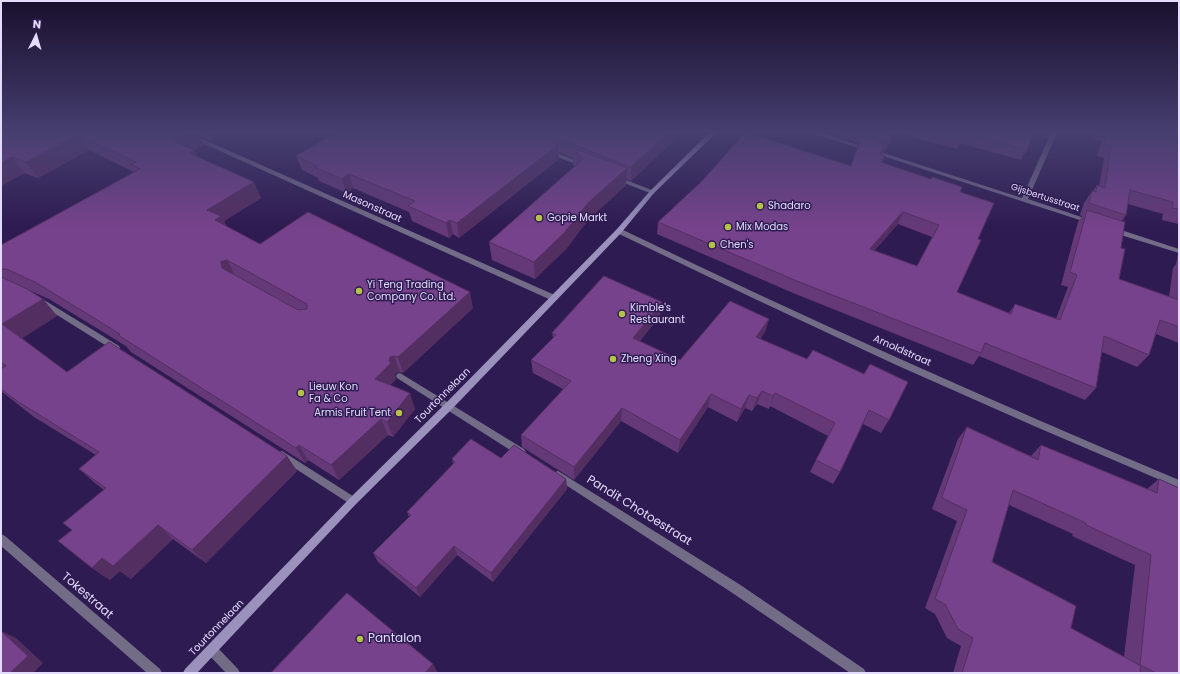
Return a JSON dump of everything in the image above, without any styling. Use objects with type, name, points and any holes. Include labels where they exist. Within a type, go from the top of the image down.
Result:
[{"type":"street","name":"Masonstraat","points":[[252,164],[554,298]]},
{"type":"street","points":[[580,164],[587,167]]},
{"type":"street","name":"Tourtonnelaan","points":[[189,673],[353,501],[449,406],[619,231],[652,192],[681,164]]},
{"type":"street","name":"Gijsbertusstraat","points":[[910,164],[1098,225]]},
{"type":"street","points":[[1024,201],[1040,164]]},
{"type":"street","points":[[609,175],[652,192]]},
{"type":"street","points":[[1105,227],[1179,251]]},
{"type":"street","name":"Arnoldstraat","points":[[619,231],[770,304],[1059,434],[1179,484]]},
{"type":"street","points":[[24,292],[45,302],[126,354]]},
{"type":"street","points":[[400,376],[529,457]]},
{"type":"street","points":[[272,449],[353,501]]},
{"type":"street","name":"Pandit Chotoestraat","points":[[549,470],[735,588],[860,673]]},
{"type":"street","name":"Tokestraat","points":[[1,539],[156,673]]},
{"type":"street","points":[[212,650],[234,673]]},
{"type":"building","points":[[132,164],[215,164],[254,182],[207,210],[221,216],[215,220],[260,244],[308,212],[470,292],[398,357],[390,357],[389,361],[391,363],[375,379],[410,393],[387,422],[381,419],[331,465],[299,445],[296,448],[118,335],[120,334],[35,282],[6,269],[1,269],[1,245],[140,169]],"holes":[[[227,260],[307,304],[307,309],[298,310],[222,268],[221,262]]]},
{"type":"building","points":[[314,164],[533,164],[457,223],[450,220],[446,223],[408,206],[415,201],[349,174],[342,179],[314,167],[317,166]]},
{"type":"building","points":[[577,164],[617,164],[627,168],[588,203],[565,232],[534,262],[489,242]]},
{"type":"building","points":[[625,164],[634,164],[631,167]]},
{"type":"building","points":[[717,164],[846,164],[851,166],[852,164],[887,164],[931,179],[932,177],[962,187],[960,192],[994,203],[978,239],[981,240],[957,292],[1011,314],[1015,304],[1060,320],[1077,275],[1070,272],[1087,210],[1125,222],[1121,248],[1125,249],[1119,279],[1179,300],[1179,327],[1160,320],[1149,355],[1104,336],[1096,388],[985,343],[981,353],[797,281],[658,222],[701,182]],"holes":[[[903,212],[939,225],[917,266],[870,249]]]},
{"type":"building","points":[[1108,164],[1179,164],[1179,209],[1172,208],[1173,202],[1130,190],[1126,215],[1089,203],[1092,191],[1096,192],[1097,185],[1105,188]]},
{"type":"building","points":[[604,276],[662,302],[633,338],[680,360],[730,301],[769,319],[756,337],[807,359],[813,350],[864,374],[870,364],[908,382],[889,420],[869,410],[840,472],[816,460],[835,423],[775,393],[773,396],[762,391],[757,398],[749,395],[741,409],[711,394],[680,440],[622,408],[574,467],[521,435],[571,381],[531,360],[556,335],[552,333]]},
{"type":"building","points":[[1,277],[27,289],[43,299],[2,324],[67,372],[109,342],[287,456],[192,550],[158,525],[113,566],[102,558],[92,568],[58,541],[72,530],[63,523],[106,488],[79,469],[99,452],[17,401],[1,389],[1,369],[6,366],[1,362]]},
{"type":"building","points":[[967,427],[1038,460],[1041,445],[1157,493],[1159,479],[1179,488],[1179,673],[1156,673],[1140,665],[1151,555],[1086,525],[1086,523],[1013,490],[992,562],[1076,606],[1071,628],[1141,666],[1140,673],[962,673],[973,638],[958,629],[945,604],[935,599],[967,510],[942,498]]},
{"type":"building","points":[[471,439],[501,458],[514,445],[566,479],[491,573],[454,546],[416,588],[373,553],[411,515],[407,512],[455,462],[452,459]]},
{"type":"building","name":"Pantalon","points":[[347,593],[433,664],[425,673],[271,673]]},
{"type":"building","points":[[1,631],[28,656],[10,673],[1,673]]},
{"type":"place","name":"Shadaro","points":[[760,206]]},
{"type":"place","name":"Gopie Markt","points":[[539,218]]},
{"type":"place","name":"Mix Modas","points":[[728,227]]},
{"type":"place","name":"Chen's","points":[[712,245]]},
{"type":"place","name":"Yi Teng Trading Company Co. Ltd.","points":[[359,291]]},
{"type":"place","name":"Kimble's Restaurant","points":[[622,314]]},
{"type":"place","name":"Zheng Xing","points":[[613,359]]},
{"type":"place","name":"Lieuw Kon Fa & Co","points":[[301,393]]},
{"type":"place","name":"Armis Fruit Tent","points":[[399,413]]},
{"type":"place","name":"Pantalon","points":[[360,639]]}]
